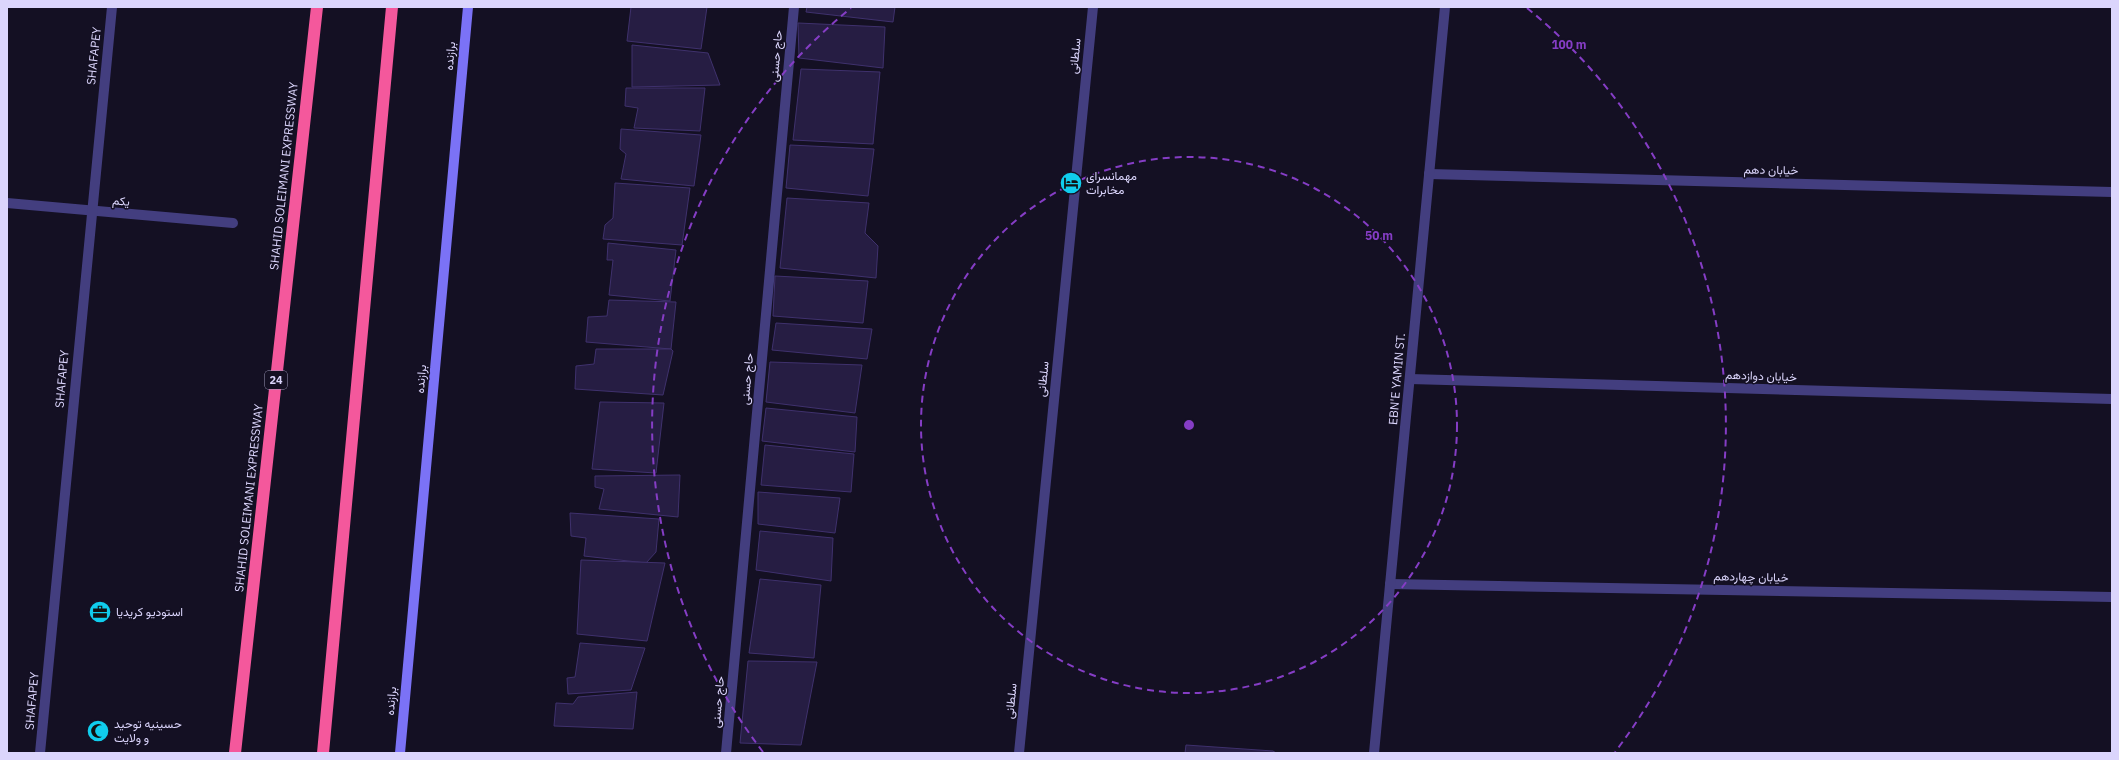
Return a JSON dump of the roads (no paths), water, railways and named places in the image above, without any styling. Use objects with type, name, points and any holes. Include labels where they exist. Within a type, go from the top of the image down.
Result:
[{"type":"highway","name":"SHAHID SOLEIMANI EXPRESSWAY","points":[[235,753],[317,7]]},
{"type":"highway","points":[[323,753],[392,7]]},
{"type":"main road","name":"برازنده","points":[[400,753],[468,7]]},
{"type":"street","name":"SHAFAPEY","points":[[40,753],[91,211],[112,7]]},
{"type":"street","name":"حاج حسنی","points":[[726,753],[794,7]]},
{"type":"street","name":"سلطانی","points":[[1019,753],[1093,7]]},
{"type":"street","name":"EBN'E YAMIN ST.","points":[[1374,753],[1445,7]]},
{"type":"street","name":"خیابان دهم","points":[[1429,174],[2112,192]]},
{"type":"street","name":"یکم","points":[[7,203],[234,223]]},
{"type":"street","name":"خیابان دوازدهم","points":[[1410,379],[2112,399]]},
{"type":"street","name":"خیابان چهاردهم","points":[[1390,584],[2112,597]]},
{"type":"place","name":"مهمانسرای مخابرات","points":[[1071,183]]},
{"type":"place","name":"استودیو کریدیا","points":[[100,612]]},
{"type":"place","name":"حسینیه توحید و ولایت","points":[[98,731]]}]
